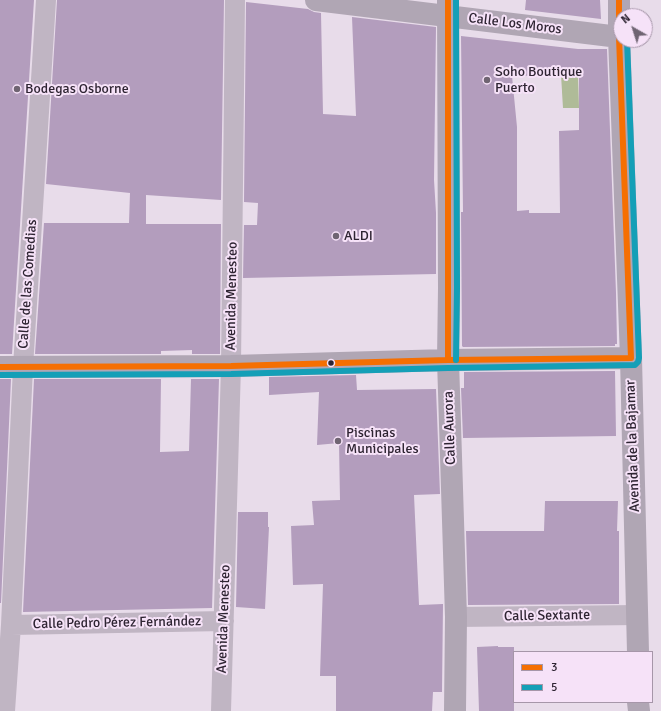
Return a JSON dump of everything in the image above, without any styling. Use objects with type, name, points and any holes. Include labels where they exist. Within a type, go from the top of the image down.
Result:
[{"type":"street","name":"Calle de las Comedias","points":[[5,711],[11,625],[22,367],[46,0]]},
{"type":"street","name":"Avenida Menesteo","points":[[221,711],[231,366],[235,0]]},
{"type":"street","name":"Calle Los Moros","points":[[316,0],[448,8],[613,36]]},
{"type":"street","name":"Calle Aurora","points":[[448,8],[448,360],[456,617],[455,711]]},
{"type":"street","name":"Avenida de la Bajamar","points":[[619,48],[631,358],[638,651]]},
{"type":"street","points":[[0,367],[231,366],[448,360],[631,358]]},
{"type":"street","name":"Calle Sextante","points":[[456,617],[638,615]]},
{"type":"street","name":"Calle Pedro Pérez Fernández","points":[[11,625],[224,621]]},
{"type":"shaded area","points":[[561,75],[578,75],[579,108],[563,108]]},
{"type":"building","name":"Bodegas Osborne","points":[[0,0],[34,0],[12,354],[0,354]]},
{"type":"building","points":[[57,0],[224,0],[221,200],[146,195],[146,224],[221,224],[220,354],[192,354],[192,350],[161,351],[161,354],[35,354],[44,223],[129,223],[130,193],[46,184]]},
{"type":"building","points":[[526,0],[600,0],[601,19],[525,10]]},
{"type":"building","points":[[246,2],[308,9],[321,13],[323,114],[356,116],[352,17],[436,27],[434,180],[436,213],[436,274],[243,278],[244,225],[257,225],[258,203],[244,202]]},
{"type":"building","points":[[461,36],[578,49],[607,49],[617,344],[615,344],[615,346],[463,347],[461,212],[463,212]],"holes":[[[579,75],[579,130],[559,131],[560,213],[529,213],[529,210],[517,211],[517,127],[512,76]]]},
{"type":"building","points":[[615,371],[616,436],[463,438],[461,388],[464,388],[464,372]]},
{"type":"building","points":[[356,375],[357,390],[436,389],[440,494],[414,495],[419,605],[443,604],[442,692],[433,692],[432,711],[336,711],[336,676],[320,676],[323,584],[293,585],[291,526],[314,525],[312,501],[340,500],[339,443],[317,445],[319,392],[269,395],[269,377]]},
{"type":"building","points":[[0,379],[11,379],[1,603],[0,603]]},
{"type":"building","points":[[34,379],[161,379],[160,452],[189,451],[191,379],[219,379],[212,608],[23,612]]},
{"type":"building","points":[[545,501],[618,501],[617,531],[619,531],[619,604],[468,605],[466,531],[544,531]]},
{"type":"building","points":[[238,512],[268,512],[269,527],[265,609],[236,607]]},
{"type":"building","points":[[477,647],[514,647],[514,711],[479,711]]},
{"type":"transit line","name":"3","points":[[448,0],[448,360]]},
{"type":"transit line","name":"5","points":[[456,0],[456,360]]},
{"type":"transit line","name":"3","points":[[0,367],[231,366],[448,360],[631,358],[619,37],[619,0]]},
{"type":"transit line","name":"5","points":[[0,375],[231,374],[635,365],[639,358],[627,48]]},
{"type":"place","name":"Soho Boutique Puerto","points":[[487,80]]},
{"type":"place","name":"Bodegas Osborne","points":[[17,89]]},
{"type":"place","name":"ALDI","points":[[336,236]]},
{"type":"place","name":"Piscinas Municipales","points":[[338,441]]}]
